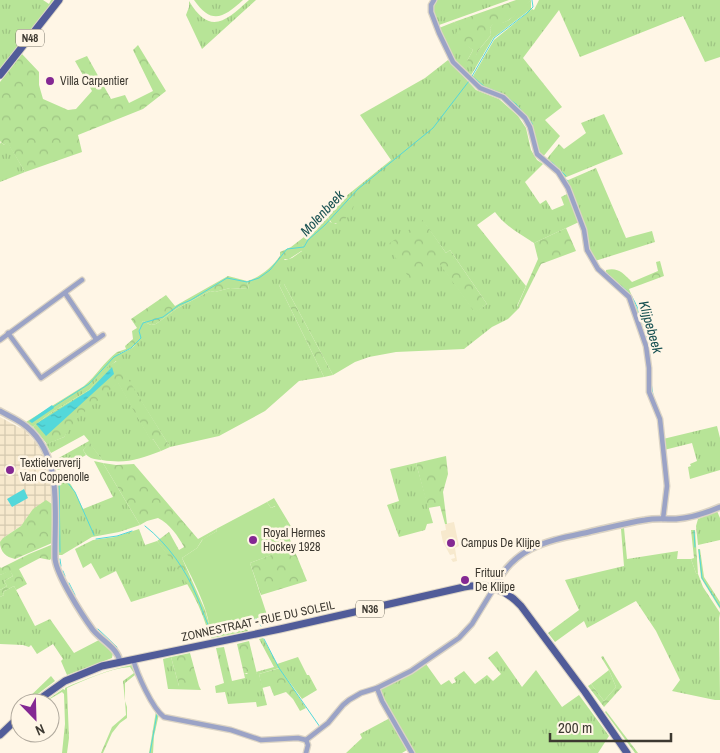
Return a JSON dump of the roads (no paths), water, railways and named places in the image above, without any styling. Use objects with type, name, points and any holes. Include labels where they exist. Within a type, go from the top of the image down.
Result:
[{"type":"main road","name":"N48","points":[[0,75],[59,0]]},
{"type":"main road","name":"ZONNESTRAAT - RUE DU SOLEIL","points":[[47,693],[76,676],[102,666],[280,629],[464,587],[480,586],[494,588]]},
{"type":"main road","name":"N36","points":[[494,588],[512,596],[521,606],[585,692],[627,753]]},
{"type":"main road","points":[[0,734],[10,725]]},
{"type":"street","points":[[434,0],[431,5],[431,12],[453,62],[482,89],[503,97],[525,118],[530,127],[537,154],[558,172],[568,188],[584,230],[587,250],[590,256],[601,272],[624,291],[631,302],[646,346],[649,368],[649,392],[660,419],[667,486],[664,519]]},
{"type":"street","points":[[0,340],[82,280]]},
{"type":"street","points":[[64,293],[96,339]]},
{"type":"street","points":[[8,333],[41,378],[103,335]]},
{"type":"street","points":[[0,412],[26,426],[44,448],[53,468],[55,559],[59,576],[91,627],[118,654],[120,662]]},
{"type":"street","points":[[306,740],[328,723],[349,700],[361,693],[377,688],[420,665],[460,638],[472,624],[501,574],[525,551],[539,544],[644,520],[699,515],[720,507]]},
{"type":"street","points":[[133,659],[150,697],[159,713],[164,717],[232,730],[261,740],[298,738],[306,740]]},
{"type":"street","points":[[377,688],[382,701],[412,753]]},
{"type":"street","points":[[306,740],[308,745],[306,753]]},
{"type":"water","points":[[112,367],[114,374],[46,436],[36,424],[90,390]]},
{"type":"water","points":[[52,405],[54,408],[32,423],[29,421]]},
{"type":"water","points":[[24,489],[28,498],[12,507],[7,499]]},
{"type":"waterway","name":"Molenbeek","points":[[471,78],[494,38],[527,13],[533,7],[532,0]]},
{"type":"waterway","name":"Klijpebeek","points":[[472,76],[485,87],[501,93],[516,104],[532,123],[533,131]]},
{"type":"waterway","name":"Molenbeek","points":[[53,407],[89,384],[114,357],[131,348],[141,338],[139,331],[143,323],[163,317],[179,305],[191,300],[227,278],[247,282],[259,278],[270,270],[287,249],[304,247],[308,240],[325,225],[358,189],[433,128],[469,81]]},
{"type":"waterway","name":"Klijpebeek","points":[[546,159],[566,176]]},
{"type":"waterway","name":"Klijpebeek","points":[[567,180],[571,189]]},
{"type":"waterway","name":"Klijpebeek","points":[[597,263],[602,270]]},
{"type":"waterway","name":"Klijpebeek","points":[[614,281],[630,294],[640,314],[649,347],[651,378]]},
{"type":"waterway","name":"Klijpebeek","points":[[651,382],[653,395]]},
{"type":"waterway","name":"Klijpebeek","points":[[656,404],[660,414]]},
{"type":"waterway","points":[[60,473],[75,492],[94,535]]},
{"type":"waterway","points":[[59,479],[60,552]]},
{"type":"waterway","points":[[145,526],[169,549],[182,567],[193,587],[212,632]]},
{"type":"waterway","points":[[96,539],[117,536],[132,531]]},
{"type":"waterway","name":"Klijpebeek","points":[[694,531],[695,547]]},
{"type":"waterway","name":"Klijpebeek","points":[[699,550],[702,578],[720,607]]},
{"type":"waterway","points":[[60,559],[61,566]]},
{"type":"waterway","points":[[63,571],[65,576]]},
{"type":"waterway","points":[[69,583],[75,595]]},
{"type":"waterway","points":[[216,632],[257,619],[261,626]]},
{"type":"waterway","points":[[98,629],[117,647]]},
{"type":"waterway","points":[[264,639],[279,668],[320,727]]},
{"type":"waterway","points":[[133,668],[136,673]]},
{"type":"waterway","points":[[150,753],[157,714],[155,710]]},
{"type":"place","name":"Villa Carpentier","points":[[50,81]]},
{"type":"place","name":"Textielververij Van Coppenolle","points":[[10,470]]},
{"type":"place","name":"Royal Hermes Hockey 1928","points":[[253,540]]},
{"type":"place","name":"Campus De Klijpe","points":[[451,543]]},
{"type":"place","name":"Frituur De Klijpe","points":[[465,580]]}]
